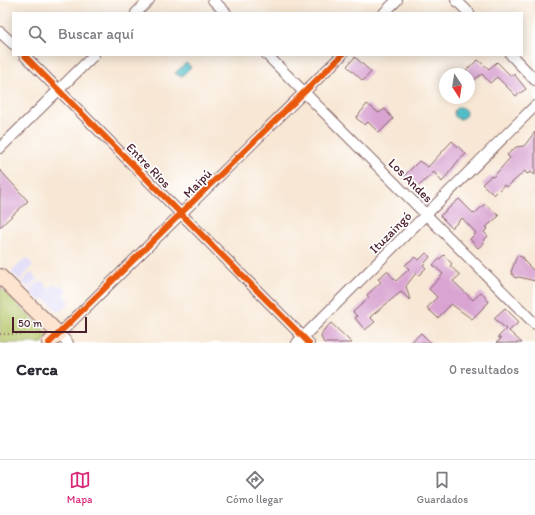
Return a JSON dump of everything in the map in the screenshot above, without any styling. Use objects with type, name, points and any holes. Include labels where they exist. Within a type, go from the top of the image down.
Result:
[{"type":"street","points":[[137,12],[148,0]]},
{"type":"street","points":[[213,0],[225,12]]},
{"type":"street","points":[[385,12],[397,0]]},
{"type":"street","points":[[456,0],[467,12]]},
{"type":"street","points":[[0,32],[12,43]]},
{"type":"street","name":"Entre Ríos","points":[[25,56],[181,214],[303,341]]},
{"type":"street","points":[[0,148],[93,56]]},
{"type":"street","name":"Los Andes","points":[[268,56],[535,324]]},
{"type":"street","name":"Maipú","points":[[55,338],[341,56]]},
{"type":"street","points":[[511,56],[535,80]]},
{"type":"street","name":"Ituzaingó","points":[[303,341],[426,214],[535,106]]},
{"type":"street","points":[[0,276],[55,338]]},
{"type":"path","points":[[0,334],[55,338]]},
{"type":"shaded area","points":[[26,258],[33,265],[20,280],[11,272]]},
{"type":"shaded area","points":[[31,273],[37,279],[30,286],[30,289],[27,287],[29,286],[28,285],[26,286],[21,282]]},
{"type":"shaded area","points":[[42,281],[50,290],[48,293],[51,290],[49,288],[54,284],[57,287],[61,284],[67,291],[64,295],[70,302],[59,312],[44,298],[40,301],[29,290]]},
{"type":"green space","points":[[0,287],[45,331],[47,336],[43,343],[0,343]]},
{"type":"water","points":[[186,63],[191,67],[181,77],[175,73]]},
{"type":"water","points":[[458,107],[462,107],[466,113],[462,119],[458,119],[454,115],[454,111]]},
{"type":"building","points":[[355,57],[371,72],[363,81],[347,66]]},
{"type":"building","points":[[478,60],[489,69],[497,62],[511,76],[514,74],[526,89],[516,96],[497,77],[490,83],[482,74],[475,79],[475,68],[468,68]]},
{"type":"building","points":[[367,104],[379,113],[385,109],[393,119],[379,133],[368,122],[365,125],[356,118]]},
{"type":"building","points":[[535,132],[535,175],[531,172],[527,174],[525,171],[507,187],[504,185],[494,195],[482,184],[491,176],[493,177],[510,158],[507,155],[516,147],[524,146]]},
{"type":"building","points":[[452,141],[466,154],[458,161],[442,182],[434,172],[419,186],[415,182],[412,184],[404,176],[419,161],[428,167]]},
{"type":"building","points":[[0,170],[28,201],[0,227]]},
{"type":"building","points":[[459,199],[474,214],[485,204],[499,216],[486,227],[488,228],[484,232],[488,236],[483,241],[484,243],[478,248],[470,239],[476,233],[462,218],[452,228],[440,216]]},
{"type":"building","points":[[426,253],[430,257],[423,265],[426,268],[419,275],[416,273],[406,286],[410,300],[401,292],[370,317],[375,322],[365,330],[355,318],[357,316],[353,312],[369,298],[367,295],[381,282],[378,279],[387,271],[396,281],[409,269],[405,265],[415,257],[419,260]]},
{"type":"building","points":[[444,255],[452,264],[450,266],[460,275],[453,281],[473,300],[481,292],[489,302],[472,319],[451,304],[438,318],[427,308],[437,297],[429,289],[443,274],[433,265]]},
{"type":"building","points":[[517,255],[524,258],[523,260],[535,272],[535,281],[519,277],[515,278],[511,272]]},
{"type":"building","points":[[505,308],[519,322],[509,331],[522,343],[496,343],[501,339],[498,337],[506,329],[494,318]]},
{"type":"building","points":[[331,323],[352,343],[324,343],[321,337],[323,331]]},
{"type":"building","points":[[421,333],[431,343],[410,343]]},
{"type":"cycle path","points":[[25,56],[309,343]]},
{"type":"cycle path","points":[[49,343],[341,56]]}]
